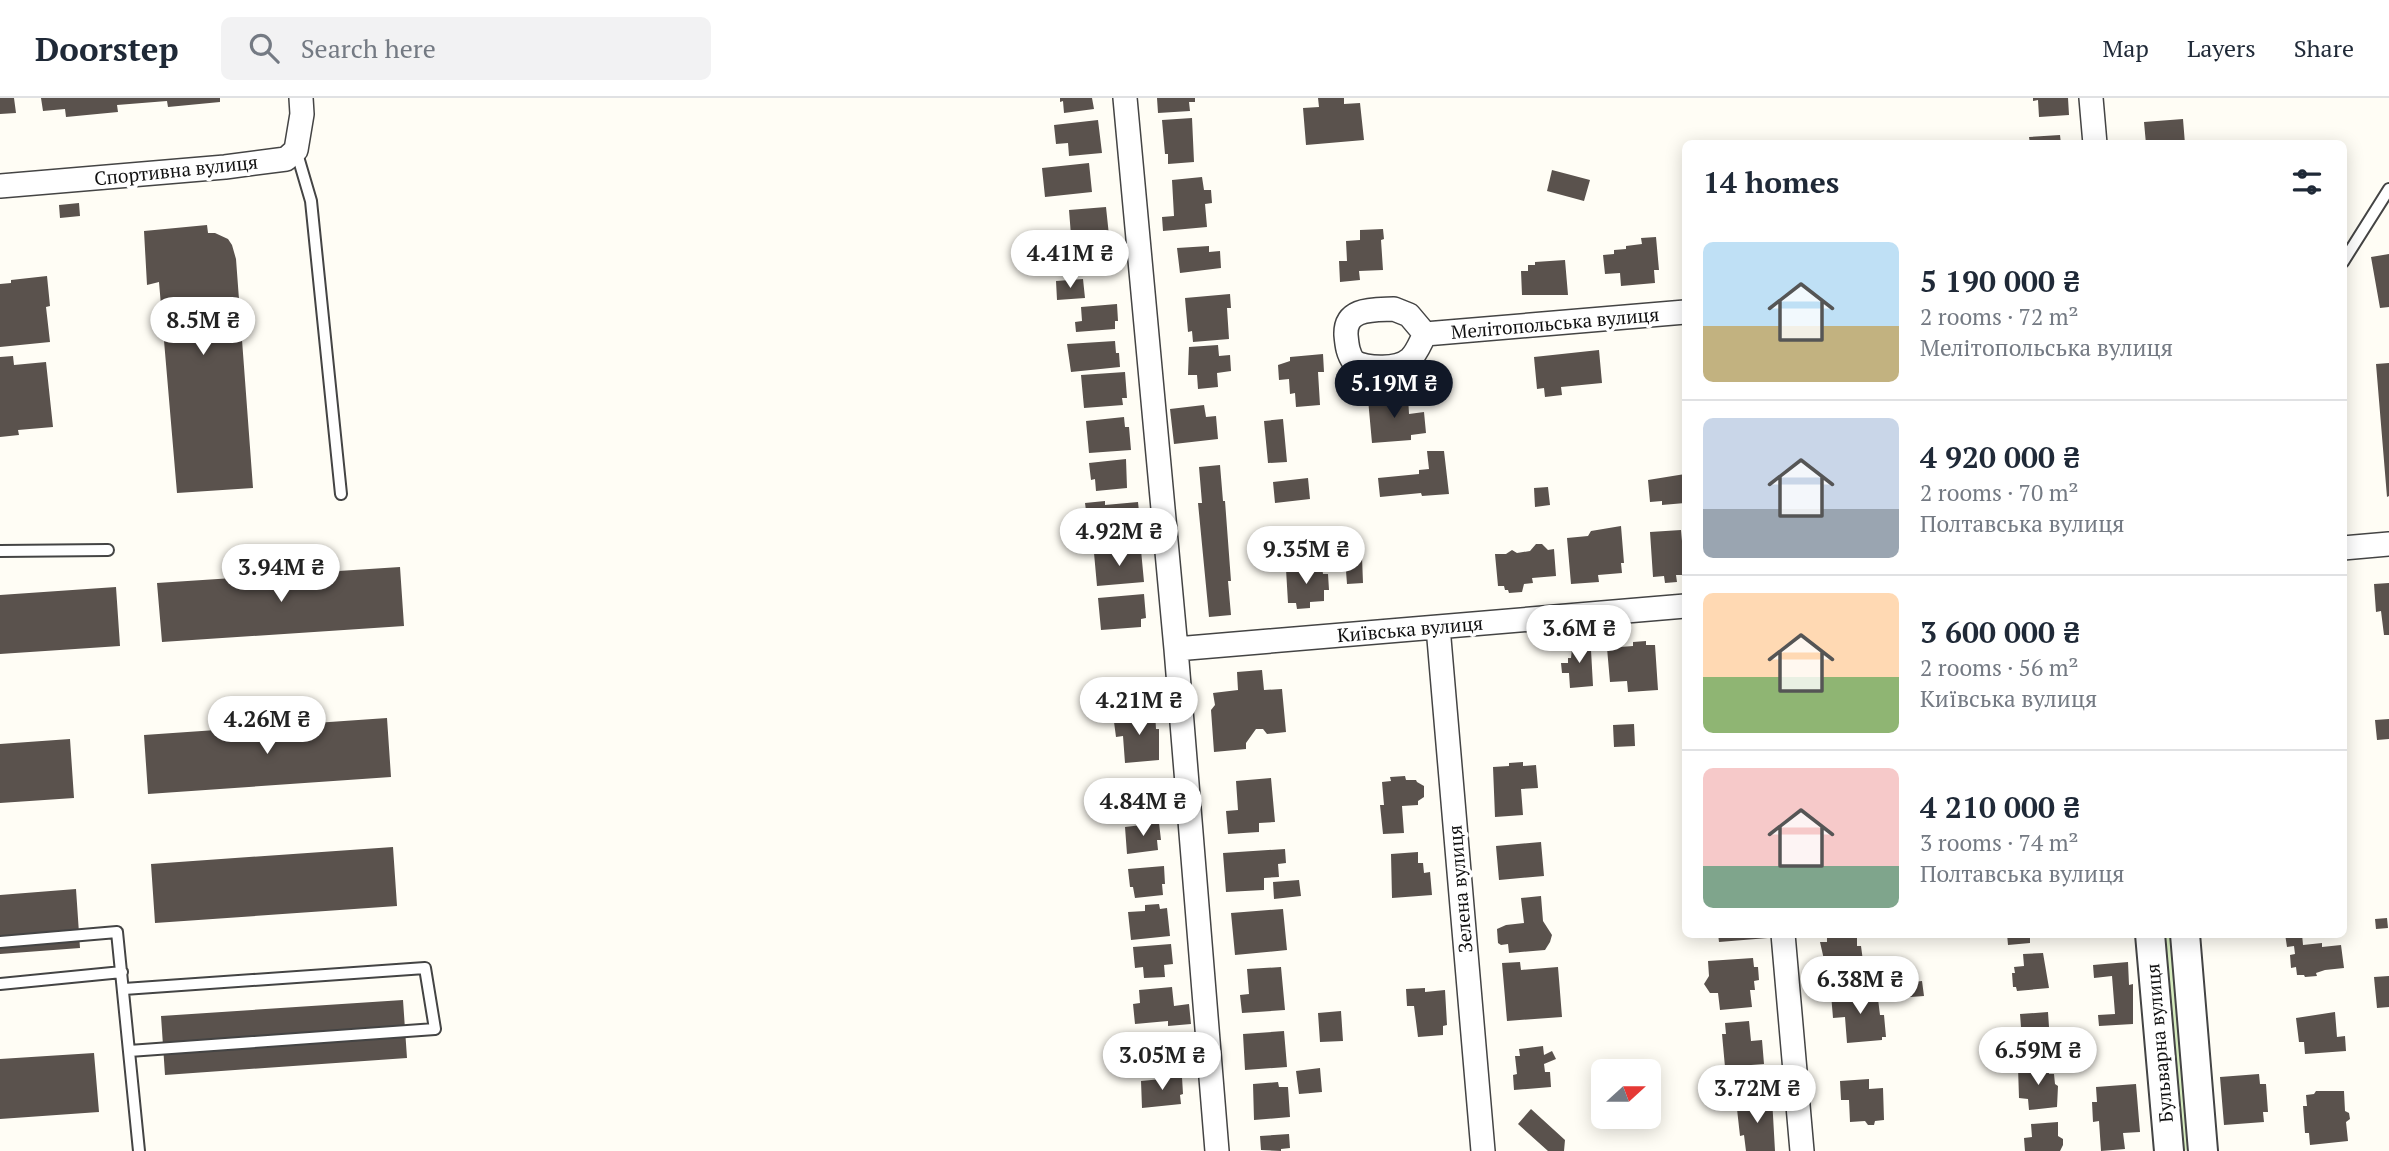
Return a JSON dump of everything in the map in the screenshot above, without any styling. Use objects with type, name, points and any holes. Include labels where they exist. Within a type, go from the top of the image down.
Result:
[{"type":"street","points":[[296,150],[302,114],[301,98]]},
{"type":"street","points":[[1125,98],[1176,649],[1217,1151]]},
{"type":"street","points":[[2091,98],[2095,140]]},
{"type":"street","name":"Спортивна вулиця","points":[[0,186],[225,167],[286,159],[296,150]]},
{"type":"street","name":"Мелітопольська вулиця","points":[[1425,334],[1682,312]]},
{"type":"street","points":[[2347,548],[2389,544]]},
{"type":"street","name":"Київська вулиця","points":[[1176,649],[1682,606]]},
{"type":"street","name":"Зелена вулиця","points":[[1438,627],[1483,1151]]},
{"type":"street","points":[[1783,938],[1802,1151]]},
{"type":"street","name":"Бульварна вулиця","points":[[2150,938],[2169,1151]]},
{"type":"street","name":"Бульварна вулиця","points":[[2185,938],[2203,1151]]},
{"type":"lane","points":[[296,150],[312,201],[341,494]]},
{"type":"lane","points":[[2347,256],[2389,189]]},
{"type":"lane","points":[[0,551],[107,550]]},
{"type":"lane","points":[[0,942],[117,932],[139,1151]]},
{"type":"lane","points":[[124,989],[425,968],[435,1029],[130,1051]]},
{"type":"lane","points":[[0,984],[122,972]]},
{"type":"green space","points":[[2159,938],[2175,938],[2189,1150],[2182,1151]]},
{"type":"building","points":[[0,98],[14,98],[16,113],[0,114]]},
{"type":"building","points":[[41,98],[220,98],[220,102],[168,107],[167,101],[117,105],[118,112],[66,117],[65,109],[43,111]]},
{"type":"building","points":[[1060,98],[1092,98],[1094,109],[1064,113],[1063,101],[1060,102]]},
{"type":"building","points":[[1157,98],[1195,98],[1195,102],[1189,102],[1190,111],[1158,113]]},
{"type":"building","points":[[1318,98],[1344,98],[1344,104],[1360,103],[1364,140],[1306,145],[1303,108],[1319,107]]},
{"type":"building","points":[[2033,98],[2068,98],[2069,115],[2039,117],[2038,100],[2033,101]]},
{"type":"building","points":[[1192,118],[1194,162],[1168,164],[1162,120]]},
{"type":"building","points":[[2183,119],[2185,140],[2146,140],[2144,122]]},
{"type":"building","points":[[1098,120],[1102,153],[1069,156],[1068,143],[1056,144],[1054,125]]},
{"type":"building","points":[[2060,135],[2061,140],[2029,140],[2029,137]]},
{"type":"building","points":[[1089,163],[1092,192],[1045,197],[1042,168]]},
{"type":"building","points":[[1552,170],[1590,180],[1584,201],[1547,191]]},
{"type":"building","points":[[1202,177],[1204,190],[1211,190],[1212,203],[1205,204],[1207,227],[1163,231],[1162,217],[1174,216],[1172,180]]},
{"type":"building","points":[[79,203],[80,216],[60,218],[59,205]]},
{"type":"building","points":[[1106,207],[1110,245],[1072,248],[1069,210]]},
{"type":"building","points":[[207,225],[208,233],[228,239],[236,259],[253,488],[177,493],[159,282],[147,285],[144,231]]},
{"type":"building","points":[[1383,229],[1383,270],[1359,271],[1360,280],[1340,282],[1339,261],[1347,261],[1346,241],[1360,240],[1360,230]]},
{"type":"building","points":[[1656,237],[1659,270],[1654,270],[1655,283],[1621,286],[1620,273],[1605,274],[1603,255],[1614,254],[1614,250],[1626,249],[1626,246],[1642,244],[1641,238]]},
{"type":"building","points":[[1209,246],[1209,252],[1220,251],[1221,268],[1180,273],[1177,248]]},
{"type":"building","points":[[1112,252],[1113,269],[1054,274],[1052,257]]},
{"type":"building","points":[[2389,254],[2389,307],[2380,308],[2371,257]]},
{"type":"building","points":[[1565,260],[1568,295],[1522,295],[1521,271],[1528,271],[1528,265]]},
{"type":"building","points":[[47,276],[50,306],[46,307],[50,342],[0,347],[0,284]]},
{"type":"building","points":[[1083,279],[1085,298],[1057,300],[1056,281]]},
{"type":"building","points":[[1230,294],[1231,308],[1227,308],[1229,339],[1193,342],[1192,331],[1188,332],[1185,298]]},
{"type":"building","points":[[1117,304],[1118,321],[1115,321],[1115,329],[1076,332],[1075,322],[1082,321],[1081,307]]},
{"type":"building","points":[[1115,341],[1120,367],[1071,372],[1067,344]]},
{"type":"building","points":[[1218,345],[1219,356],[1230,355],[1231,371],[1217,373],[1218,387],[1198,389],[1197,375],[1188,375],[1189,347]]},
{"type":"building","points":[[1599,350],[1602,383],[1561,387],[1562,395],[1545,397],[1544,388],[1537,389],[1534,357]]},
{"type":"building","points":[[1323,354],[1324,372],[1318,372],[1320,405],[1296,407],[1295,393],[1290,394],[1289,379],[1279,380],[1278,365],[1290,361],[1290,357]]},
{"type":"building","points":[[13,356],[14,365],[46,362],[53,427],[18,430],[19,435],[0,437],[0,357]]},
{"type":"building","points":[[2389,363],[2389,496],[2387,497],[2376,364]]},
{"type":"building","points":[[1125,372],[1127,398],[1122,398],[1123,405],[1084,408],[1081,375]]},
{"type":"building","points":[[1408,396],[1409,414],[1424,412],[1426,433],[1411,435],[1411,440],[1372,443],[1368,399]]},
{"type":"building","points":[[1204,405],[1206,417],[1216,416],[1218,439],[1174,444],[1170,409]]},
{"type":"building","points":[[1124,417],[1125,427],[1129,427],[1131,450],[1089,453],[1086,421]]},
{"type":"building","points":[[1283,419],[1287,462],[1268,463],[1264,421]]},
{"type":"building","points":[[1427,451],[1444,451],[1449,494],[1422,496],[1421,493],[1380,497],[1378,478],[1419,474],[1419,470],[1429,469]]},
{"type":"building","points":[[1126,459],[1127,488],[1096,491],[1095,479],[1091,480],[1089,463]]},
{"type":"building","points":[[1220,465],[1231,581],[1228,581],[1231,615],[1209,617],[1198,503],[1202,503],[1199,467]]},
{"type":"building","points":[[1682,474],[1682,503],[1662,505],[1662,501],[1650,502],[1648,480]]},
{"type":"building","points":[[1308,478],[1310,499],[1275,503],[1273,482]]},
{"type":"building","points":[[1548,487],[1550,505],[1535,507],[1534,488]]},
{"type":"building","points":[[1105,501],[1105,505],[1138,502],[1142,540],[1095,544],[1093,525],[1088,526],[1085,503]]},
{"type":"building","points":[[1621,526],[1624,563],[1621,563],[1622,573],[1598,575],[1599,582],[1571,584],[1567,538],[1588,536],[1591,531]]},
{"type":"building","points":[[1681,530],[1682,575],[1676,575],[1677,582],[1665,583],[1664,576],[1653,577],[1650,532]]},
{"type":"building","points":[[1536,544],[1542,544],[1548,550],[1554,549],[1556,576],[1532,578],[1533,583],[1524,584],[1522,592],[1509,593],[1504,586],[1498,586],[1495,554],[1506,554],[1512,550],[1517,553],[1530,551]]},
{"type":"building","points":[[1141,550],[1144,582],[1097,586],[1094,553]]},
{"type":"building","points":[[1362,557],[1363,583],[1347,584],[1345,558]]},
{"type":"building","points":[[400,567],[404,626],[162,642],[157,583]]},
{"type":"building","points":[[1322,567],[1323,574],[1328,574],[1329,590],[1324,590],[1324,601],[1310,602],[1310,608],[1297,609],[1296,603],[1288,603],[1286,569]]},
{"type":"building","points":[[2389,583],[2389,635],[2384,635],[2381,611],[2376,612],[2374,584]]},
{"type":"building","points":[[116,587],[120,646],[0,654],[0,595]]},
{"type":"building","points":[[1144,594],[1146,618],[1141,619],[1141,627],[1101,630],[1098,598]]},
{"type":"building","points":[[1580,629],[1581,647],[1584,647],[1585,651],[1591,650],[1593,686],[1570,688],[1569,673],[1562,673],[1561,663],[1568,663],[1568,658],[1571,658],[1572,648],[1575,648],[1573,630]]},
{"type":"building","points":[[1646,641],[1646,645],[1655,645],[1658,690],[1628,692],[1627,681],[1610,682],[1607,648],[1633,646],[1633,642]]},
{"type":"building","points":[[1262,670],[1264,690],[1282,689],[1286,732],[1267,734],[1263,729],[1256,729],[1246,743],[1246,749],[1214,752],[1211,710],[1215,705],[1213,693],[1238,690],[1237,672]]},
{"type":"building","points":[[1155,712],[1156,729],[1159,729],[1159,760],[1125,763],[1123,736],[1116,737],[1114,722],[1121,721],[1121,715]]},
{"type":"building","points":[[387,718],[391,777],[148,794],[144,735]]},
{"type":"building","points":[[2389,719],[2389,739],[2377,740],[2375,720]]},
{"type":"building","points":[[1634,724],[1635,746],[1614,747],[1613,725]]},
{"type":"building","points":[[70,739],[74,798],[0,803],[0,744]]},
{"type":"building","points":[[1523,762],[1523,766],[1536,765],[1538,788],[1521,789],[1523,815],[1495,817],[1493,767]]},
{"type":"building","points":[[1405,776],[1406,780],[1416,780],[1424,786],[1424,797],[1418,801],[1418,805],[1402,806],[1404,833],[1383,834],[1380,805],[1384,805],[1382,782],[1391,781],[1390,777]]},
{"type":"building","points":[[1271,778],[1275,822],[1259,823],[1259,832],[1228,834],[1226,811],[1238,810],[1236,781]]},
{"type":"building","points":[[1156,782],[1157,795],[1152,795],[1153,809],[1124,812],[1122,785]]},
{"type":"building","points":[[1159,823],[1161,840],[1157,840],[1158,850],[1127,854],[1125,827]]},
{"type":"building","points":[[1541,842],[1544,876],[1499,880],[1496,846]]},
{"type":"building","points":[[393,847],[397,906],[155,923],[151,864]]},
{"type":"building","points":[[1285,849],[1286,863],[1278,864],[1279,877],[1264,878],[1264,890],[1226,892],[1223,853]]},
{"type":"building","points":[[1418,852],[1418,863],[1423,863],[1424,873],[1430,872],[1432,895],[1392,898],[1391,854]]},
{"type":"building","points":[[1164,866],[1163,895],[1135,898],[1133,887],[1130,887],[1128,869]]},
{"type":"building","points":[[1299,880],[1301,896],[1274,899],[1273,882]]},
{"type":"building","points":[[76,889],[80,948],[0,954],[0,895]]},
{"type":"building","points":[[1541,896],[1543,921],[1552,935],[1550,942],[1545,950],[1509,953],[1508,944],[1498,943],[1497,929],[1524,923],[1521,898]]},
{"type":"building","points":[[1159,904],[1160,909],[1167,908],[1170,936],[1131,940],[1128,912],[1145,911],[1145,905]]},
{"type":"building","points":[[1283,909],[1287,950],[1235,955],[1231,913]]},
{"type":"building","points":[[2387,918],[2388,928],[2376,929],[2375,919]]},
{"type":"building","points":[[1718,938],[1768,938],[1719,942]]},
{"type":"building","points":[[1827,938],[1857,938],[1863,961],[1825,964],[1820,942],[1827,942]]},
{"type":"building","points":[[2007,938],[2030,938],[2030,943],[2008,945]]},
{"type":"building","points":[[2286,938],[2302,938],[2303,945],[2341,945],[2344,968],[2325,970],[2316,973],[2317,976],[2297,975],[2296,967],[2291,968],[2290,955],[2295,954],[2294,946],[2287,947]]},
{"type":"building","points":[[1171,944],[1173,964],[1164,965],[1165,977],[1144,978],[1143,967],[1135,968],[1133,947]]},
{"type":"building","points":[[2043,953],[2049,988],[2017,991],[2016,987],[2013,987],[2014,967],[2024,966],[2023,954]]},
{"type":"building","points":[[1753,958],[1754,967],[1758,967],[1759,980],[1754,981],[1755,990],[1750,990],[1752,1007],[1720,1010],[1718,993],[1710,993],[1704,984],[1709,976],[1708,961]]},
{"type":"building","points":[[1520,962],[1521,970],[1558,967],[1562,1017],[1507,1021],[1502,963]]},
{"type":"building","points":[[2128,962],[2129,985],[2133,984],[2133,1024],[2099,1026],[2098,1015],[2115,1014],[2112,976],[2094,978],[2093,965]]},
{"type":"building","points":[[1281,967],[1285,1010],[1242,1013],[1240,995],[1249,994],[1247,969]]},
{"type":"building","points":[[2389,976],[2389,1007],[2377,1008],[2374,977]]},
{"type":"building","points":[[1922,981],[1924,996],[1897,998],[1896,984]]},
{"type":"building","points":[[1172,987],[1174,1006],[1189,1004],[1191,1024],[1168,1026],[1168,1021],[1135,1024],[1133,1004],[1140,1003],[1139,990]]},
{"type":"building","points":[[1425,988],[1425,992],[1445,990],[1447,1025],[1443,1026],[1443,1035],[1418,1037],[1414,1006],[1407,1006],[1406,989]]},
{"type":"building","points":[[1871,991],[1872,999],[1878,999],[1880,1015],[1884,1015],[1886,1037],[1882,1037],[1882,1040],[1847,1043],[1845,1017],[1833,1018],[1831,994]]},
{"type":"building","points":[[403,1000],[407,1058],[165,1075],[161,1016]]},
{"type":"building","points":[[1341,1011],[1343,1041],[1320,1042],[1318,1013]]},
{"type":"building","points":[[2048,1012],[2053,1036],[2050,1037],[2051,1047],[2046,1047],[2046,1057],[2016,1060],[2013,1028],[2021,1027],[2020,1014]]},
{"type":"building","points":[[2335,1012],[2337,1037],[2345,1036],[2346,1051],[2305,1054],[2304,1042],[2299,1042],[2296,1018]]},
{"type":"building","points":[[1749,1021],[1751,1041],[1762,1040],[1764,1064],[1725,1067],[1722,1034],[1726,1034],[1725,1023]]},
{"type":"building","points":[[1284,1031],[1287,1067],[1245,1070],[1243,1034]]},
{"type":"building","points":[[1177,1032],[1180,1047],[1177,1047],[1179,1054],[1174,1055],[1175,1065],[1155,1069],[1153,1059],[1146,1060],[1144,1049],[1148,1048],[1147,1037]]},
{"type":"building","points":[[1543,1046],[1544,1055],[1552,1051],[1556,1059],[1544,1064],[1545,1072],[1550,1072],[1551,1087],[1514,1090],[1513,1075],[1517,1074],[1515,1056],[1520,1056],[1519,1049]]},
{"type":"building","points":[[94,1053],[99,1112],[0,1119],[0,1059]]},
{"type":"building","points":[[2048,1064],[2049,1074],[2054,1074],[2055,1084],[2058,1086],[2057,1107],[2029,1110],[2028,1099],[2019,1098],[2018,1067]]},
{"type":"building","points":[[1320,1068],[1322,1092],[1299,1094],[1296,1071]]},
{"type":"building","points":[[2259,1074],[2260,1084],[2266,1084],[2268,1112],[2263,1112],[2264,1122],[2224,1125],[2220,1077]]},
{"type":"building","points":[[1182,1077],[1181,1104],[1142,1108],[1141,1081]]},
{"type":"building","points":[[1869,1079],[1869,1089],[1883,1088],[1884,1120],[1875,1121],[1874,1125],[1868,1125],[1865,1121],[1850,1122],[1849,1100],[1841,1100],[1840,1081]]},
{"type":"building","points":[[1278,1082],[1279,1087],[1288,1087],[1290,1117],[1254,1120],[1253,1084]]},
{"type":"building","points":[[2136,1084],[2140,1132],[2123,1133],[2125,1149],[2101,1151],[2099,1121],[2093,1122],[2092,1102],[2097,1102],[2096,1087]]},
{"type":"building","points":[[2316,1091],[2344,1091],[2345,1111],[2349,1113],[2350,1119],[2346,1122],[2348,1141],[2310,1145],[2309,1133],[2305,1133],[2303,1106],[2307,1106],[2306,1095]]},
{"type":"building","points":[[1756,1096],[1762,1099],[1772,1098],[1775,1151],[1746,1151],[1744,1135],[1740,1136],[1737,1109],[1742,1109],[1742,1101],[1752,1100]]},
{"type":"building","points":[[1531,1109],[1565,1140],[1564,1151],[1548,1151],[1518,1124]]},
{"type":"building","points":[[2058,1122],[2058,1136],[2063,1139],[2060,1151],[2025,1151],[2024,1138],[2032,1137],[2031,1124]]},
{"type":"building","points":[[1289,1134],[1290,1148],[1281,1151],[1261,1150],[1260,1136]]}]
